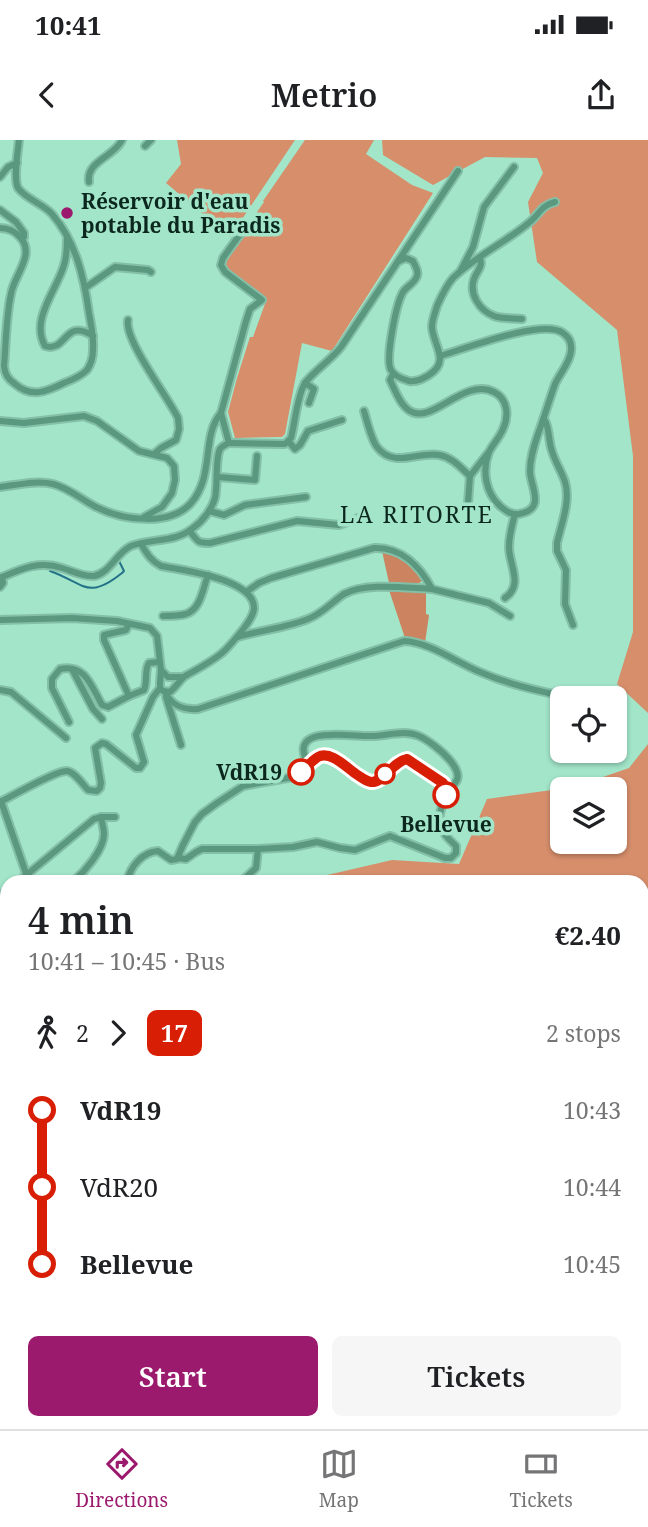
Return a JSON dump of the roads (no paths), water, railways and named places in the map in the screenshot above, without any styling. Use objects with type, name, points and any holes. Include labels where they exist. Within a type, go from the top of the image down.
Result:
[{"type":"street","points":[[0,228],[12,230],[21,238],[25,255],[11,291],[4,366],[6,374],[23,390],[36,393],[47,391],[72,380],[86,370],[93,354],[93,336],[79,261],[67,236],[48,210],[19,189],[16,183],[19,140]]},
{"type":"street","points":[[89,182],[88,174],[92,167],[122,140]]},
{"type":"street","points":[[145,146],[151,140]]},
{"type":"street","points":[[0,177],[8,167],[17,163]]},
{"type":"street","points":[[460,273],[470,253],[484,207],[514,167]]},
{"type":"street","points":[[0,587],[3,583],[1,577],[38,564],[60,567],[86,576],[98,575],[126,549],[165,541],[200,523],[215,496],[219,454],[223,446],[229,443],[289,442],[305,383],[341,347],[458,171]]},
{"type":"street","points":[[399,261],[406,258],[413,261],[417,278],[404,291],[392,331],[389,366],[393,374],[411,381],[420,381],[434,372],[439,364],[440,356],[432,329],[433,316],[441,296],[453,279],[531,221],[544,206],[555,202]]},
{"type":"street","points":[[0,210],[16,222],[24,233],[21,238]]},
{"type":"street","points":[[0,487],[52,484],[102,509],[144,518],[170,517],[192,502],[204,482],[213,427],[222,413],[250,309],[262,300],[225,272],[221,265],[241,233]]},
{"type":"street","points":[[67,236],[67,256],[43,317],[43,341],[45,345],[53,348],[74,331],[83,331],[93,336]]},
{"type":"street","points":[[480,258],[481,268],[472,283],[477,302],[493,316],[522,319]]},
{"type":"street","points":[[85,288],[115,267],[151,272]]},
{"type":"street","points":[[128,320],[127,327],[136,348],[178,418],[176,440],[154,454]]},
{"type":"street","points":[[440,356],[523,331],[549,328],[565,333],[571,342],[570,358],[556,383],[533,451],[530,475],[535,499],[533,506],[526,512],[507,512],[496,503],[486,481],[489,452]]},
{"type":"street","points":[[393,374],[390,380],[404,406],[411,412],[426,413],[476,388],[495,393],[503,399],[507,418],[489,452],[470,476],[468,503]]},
{"type":"street","points":[[305,383],[314,389],[309,403]]},
{"type":"street","points":[[363,411],[376,446],[386,454],[395,458],[437,454],[450,458],[470,476]]},
{"type":"street","points":[[222,413],[229,443]]},
{"type":"street","points":[[0,421],[24,423],[84,416],[97,421],[139,451],[171,461],[175,480],[172,494],[158,510],[144,518]]},
{"type":"street","points":[[544,419],[552,454],[567,488],[557,551],[566,570],[565,604],[573,625]]},
{"type":"street","points":[[289,442],[295,449],[300,446],[307,431],[342,420]]},
{"type":"street","points":[[218,477],[255,480],[257,456]]},
{"type":"street","points":[[209,510],[224,515],[245,505],[306,497]]},
{"type":"street","points":[[505,598],[511,594],[514,587],[515,577],[509,550],[515,514]]},
{"type":"street","points":[[189,531],[200,543],[296,521],[339,525],[361,517]]},
{"type":"street","points":[[141,544],[147,556],[161,566],[208,575],[246,592],[252,600],[254,610],[237,638],[223,652],[184,677],[169,692],[162,689]]},
{"type":"street","points":[[246,592],[259,583],[374,548],[395,550],[411,561],[432,589]]},
{"type":"street","points":[[163,616],[186,614],[194,609],[200,600],[208,575]]},
{"type":"street","points":[[237,638],[309,619],[345,593],[354,590],[392,587],[432,589],[489,603],[510,616]]},
{"type":"street","points":[[0,629],[1,621],[63,618],[129,624],[154,631],[157,636],[162,689],[181,746]]},
{"type":"street","points":[[247,623],[249,630],[254,633]]},
{"type":"street","points":[[129,624],[126,630],[104,635],[104,640],[130,696]]},
{"type":"street","points":[[162,689],[172,702],[180,707],[198,709],[404,641],[425,645],[502,681],[550,694]]},
{"type":"street","points":[[69,722],[52,688],[52,679],[60,670],[83,672],[102,705],[108,707],[144,690],[147,666],[149,663],[159,662]]},
{"type":"street","points":[[72,669],[93,709],[102,719]]},
{"type":"street","points":[[161,670],[174,681],[175,700],[180,707]]},
{"type":"street","points":[[27,875],[1,802],[66,771],[72,772],[88,790],[97,790],[101,783],[95,748],[102,743],[139,768],[144,762],[136,735],[153,697],[162,689],[164,678],[184,677]]},
{"type":"street","points":[[0,690],[11,692],[66,738]]},
{"type":"street","points":[[309,765],[303,748],[312,738],[332,735],[367,737],[393,733],[420,736],[453,763],[456,780],[453,786],[446,788]]},
{"type":"street","points":[[129,875],[140,858],[149,852],[158,851],[175,860],[186,859],[202,849],[293,847],[317,842],[355,850],[390,836],[450,858],[456,853],[456,846],[442,831],[439,819],[446,788],[440,781],[407,759],[373,782],[365,780],[327,755],[318,757],[293,777],[243,786],[217,803],[195,822],[178,858]]},
{"type":"street","points":[[80,875],[102,843],[104,835],[101,817]]},
{"type":"street","points":[[32,875],[94,819],[115,817]]},
{"type":"street","points":[[249,875],[257,863],[258,849]]},
{"type":"waterway","points":[[50,571],[93,588],[124,571],[119,561]]},
{"type":"place","name":"Réservoir d'eau potable du Paradis","points":[[67,213]]},
{"type":"place","name":"VdR19","points":[[301,772]]},
{"type":"place","name":"Bellevue","points":[[446,795]]},
{"type":"district","name":"LA RITORTE","points":[[417,514]]}]
